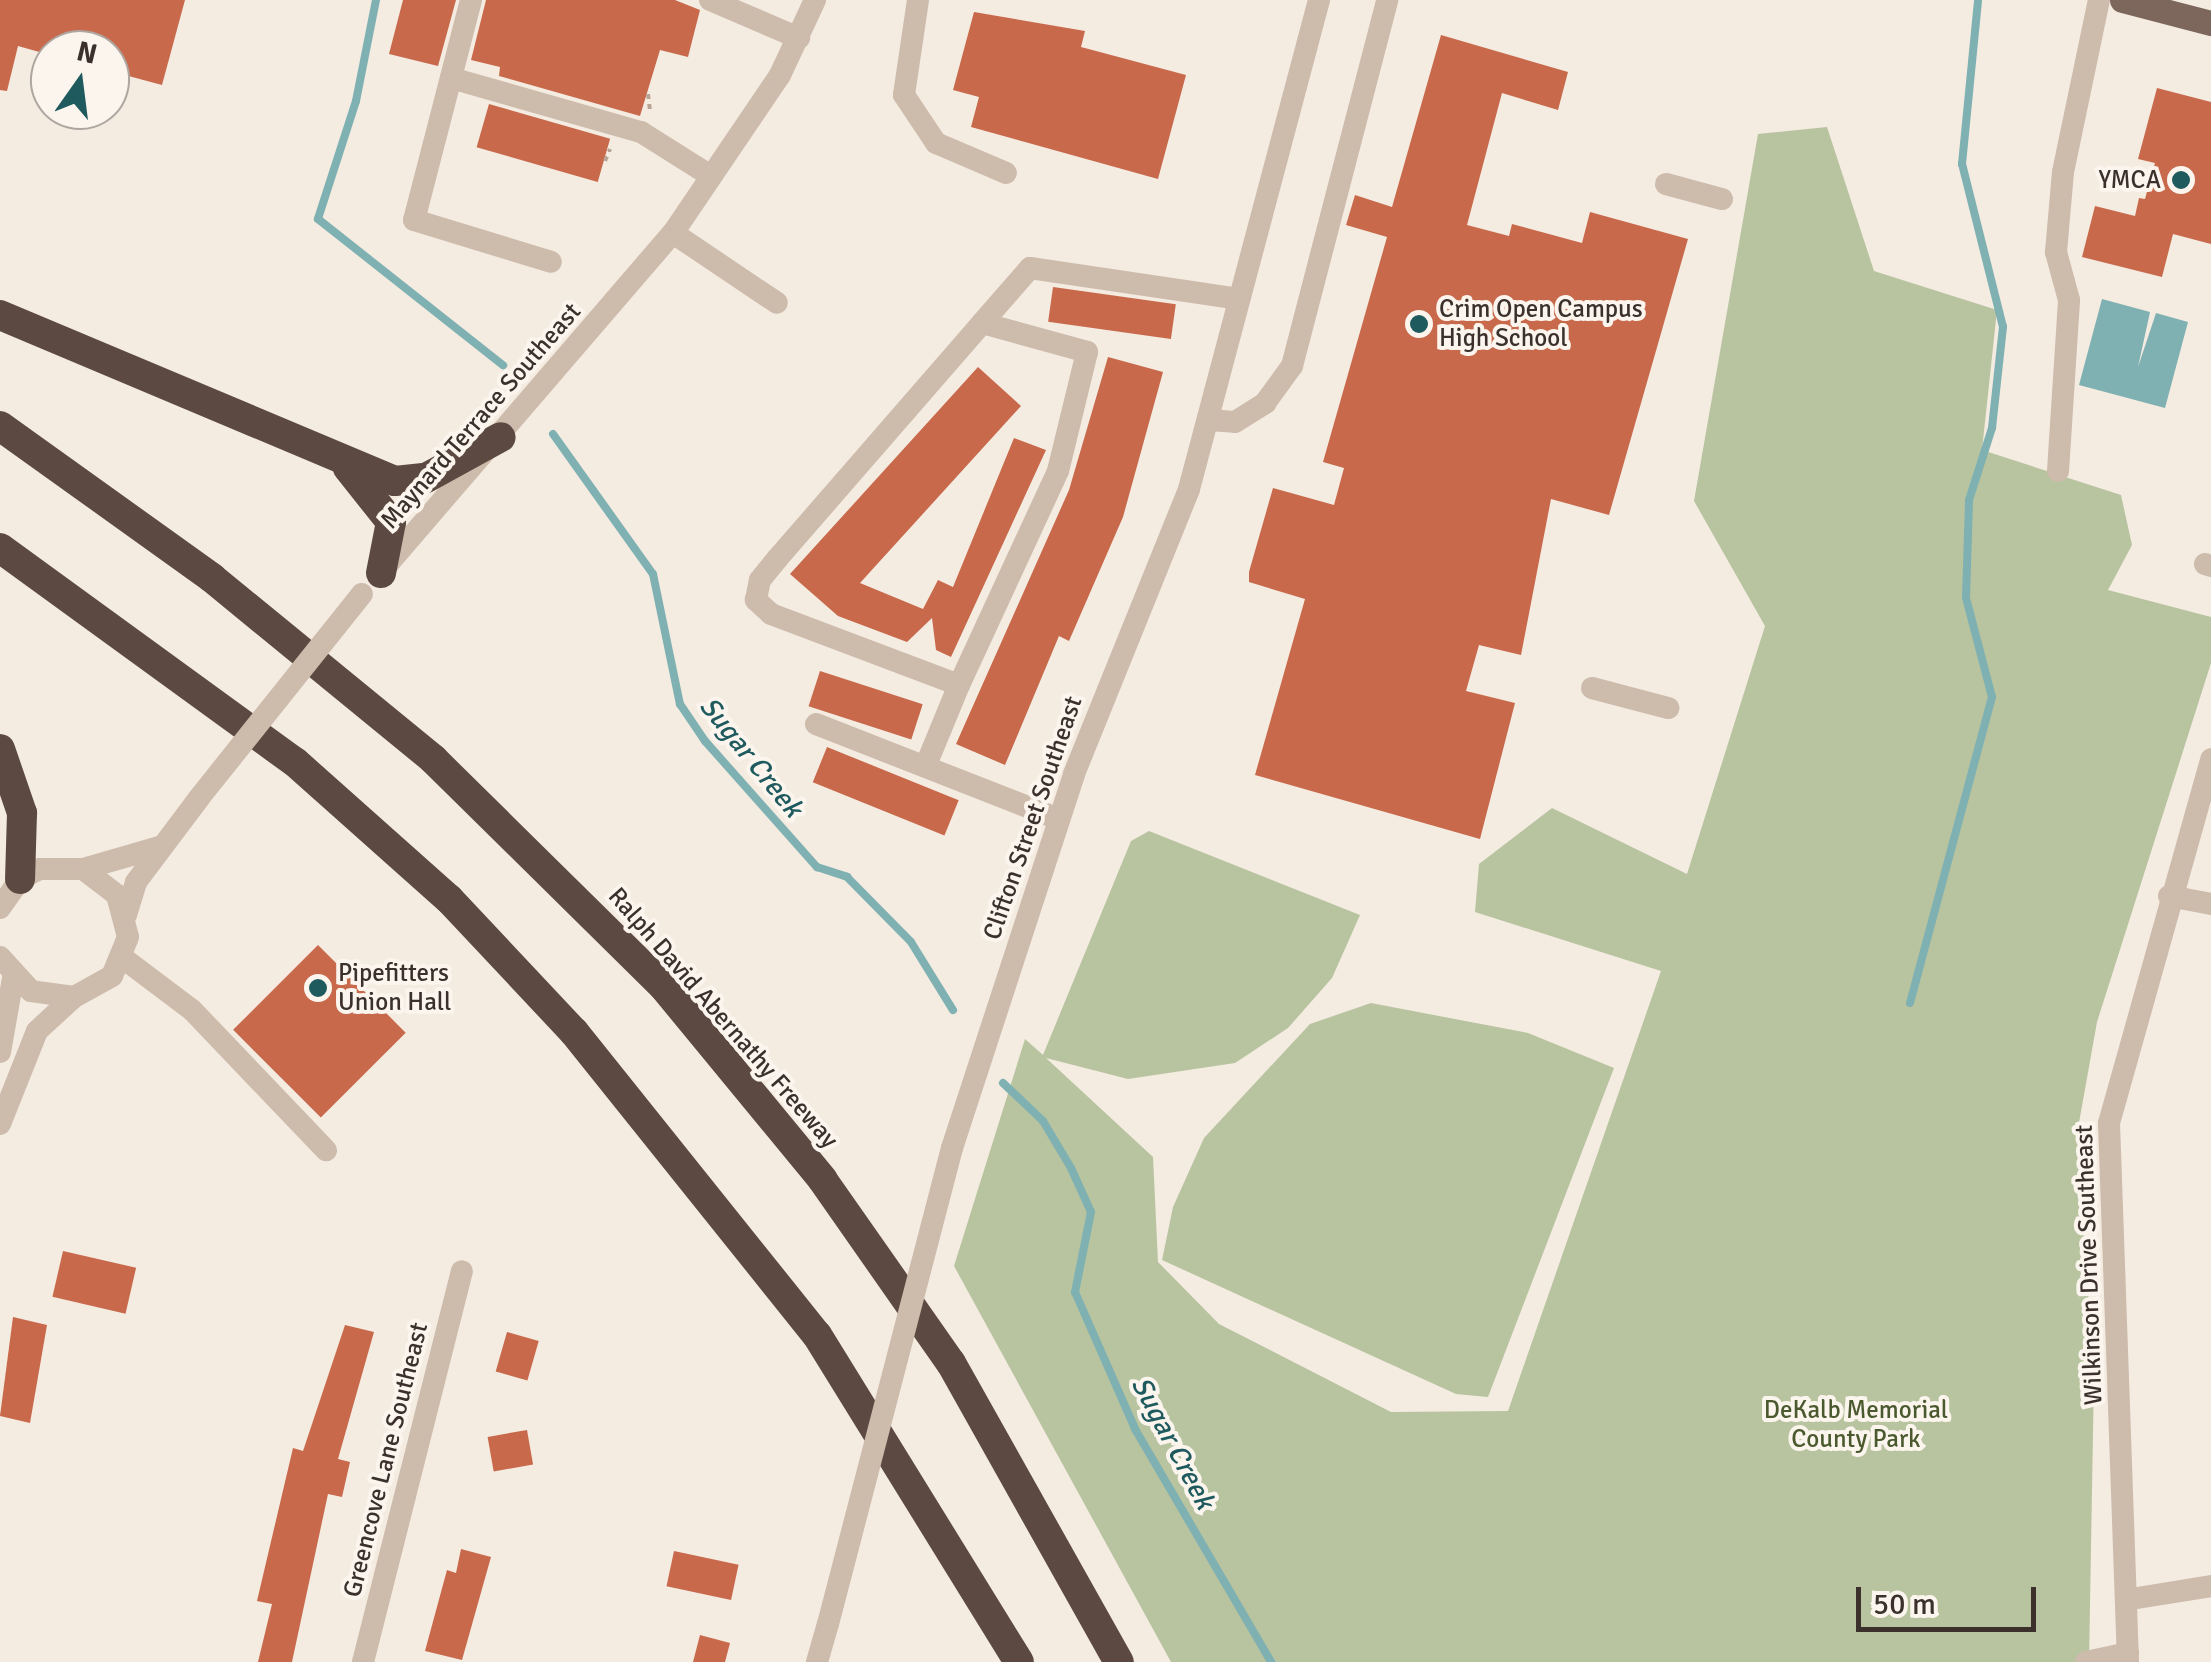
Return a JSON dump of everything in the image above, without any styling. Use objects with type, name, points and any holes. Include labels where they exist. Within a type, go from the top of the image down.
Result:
[{"type":"highway","points":[[0,315],[395,480],[426,478],[501,437]]},
{"type":"highway","name":"Ralph David Abernathy Freeway","points":[[0,426],[212,578],[418,746],[664,987],[822,1179],[951,1363],[1119,1662]]},
{"type":"highway","points":[[330,456],[368,487],[391,522],[372,583]]},
{"type":"highway","points":[[0,548],[295,762],[449,898],[574,1032],[817,1335],[1019,1662]]},
{"type":"highway","points":[[0,748],[22,813],[6,895]]},
{"type":"main road","points":[[2122,0],[2154,4],[2211,23]]},
{"type":"street","points":[[471,0],[414,220],[551,262]]},
{"type":"street","points":[[710,0],[799,38]]},
{"type":"street","name":"Maynard Terrace Southeast","points":[[126,915],[158,847],[372,583],[673,233],[799,38],[815,0]]},
{"type":"street","points":[[918,0],[904,94],[936,143],[1006,173]]},
{"type":"street","name":"Clifton Street Southeast","points":[[818,1662],[952,1148],[1059,818],[1167,558],[1208,420],[1319,0]]},
{"type":"street","points":[[1208,420],[1235,422],[1265,404],[1292,366],[1386,0]]},
{"type":"street","points":[[2058,471],[2070,300],[2056,252],[2063,172],[2099,0]]},
{"type":"street","points":[[451,78],[640,132],[711,176]]},
{"type":"street","points":[[1666,184],[1722,198]]},
{"type":"street","points":[[673,233],[776,303]]},
{"type":"street","points":[[959,685],[771,614],[756,600],[777,559],[1030,268],[1240,299]]},
{"type":"street","points":[[926,765],[1058,471],[1087,352],[982,323]]},
{"type":"street","points":[[1592,688],[1668,708]]},
{"type":"street","points":[[816,724],[1059,818]]},
{"type":"street","name":"Wilkinson Drive Southeast","points":[[2128,1658],[2130,1599],[2109,1123],[2169,896],[2211,760]]},
{"type":"street","points":[[6,895],[40,869],[83,869],[158,847]]},
{"type":"street","points":[[0,1124],[37,1031],[74,998],[95,990],[123,958],[126,915],[117,895],[83,869]]},
{"type":"street","points":[[2169,896],[2211,904]]},
{"type":"street","points":[[123,958],[192,1010],[326,1150]]},
{"type":"street","points":[[3,963],[31,991],[74,998]]},
{"type":"street","points":[[0,1052],[3,963]]},
{"type":"street","name":"Greencove Lane Southeast","points":[[363,1662],[462,1271]]},
{"type":"street","points":[[2130,1599],[2211,1586]]},
{"type":"street","points":[[2086,1662],[2128,1658]]},
{"type":"green space","name":"DeKalb Memorial County Park","points":[[1827,127],[1874,271],[1997,310],[1982,450],[2121,495],[2132,545],[2108,590],[2211,617],[2211,663],[2097,1022],[2077,1134],[2094,1376],[2089,1662],[1171,1662],[954,1266],[1025,1039],[1043,1055],[1131,841],[1149,831],[1360,915],[1332,978],[1288,1028],[1235,1063],[1128,1079],[1046,1058],[1153,1157],[1158,1262],[1219,1324],[1391,1412],[1508,1411],[1661,971],[1475,912],[1479,864],[1552,808],[1687,874],[1765,626],[1694,501],[1758,134]]},
{"type":"green space","points":[[1371,1003],[1528,1033],[1614,1068],[1488,1397],[1456,1394],[1162,1260],[1173,1207],[1204,1138],[1310,1024]]},
{"type":"water","points":[[2102,299],[2150,312],[2138,367],[2156,313],[2188,322],[2165,408],[2079,385]]},
{"type":"building","points":[[0,0],[185,0],[162,85],[130,76],[130,30],[30,30],[30,49],[18,46],[7,91],[0,90]]},
{"type":"building","points":[[403,0],[456,0],[438,66],[389,54]]},
{"type":"building","points":[[486,0],[675,0],[700,10],[688,57],[660,50],[640,116],[499,76],[500,67],[471,60]]},
{"type":"building","points":[[974,12],[1085,31],[1081,47],[1186,75],[1158,179],[971,127],[979,97],[953,90]]},
{"type":"building","points":[[1441,35],[1568,72],[1558,110],[1502,93],[1467,225],[1509,236],[1512,224],[1582,243],[1590,212],[1688,239],[1609,515],[1551,499],[1521,655],[1479,645],[1466,691],[1515,703],[1480,839],[1255,775],[1305,599],[1249,582],[1249,572],[1273,488],[1334,505],[1344,468],[1323,462],[1387,237],[1346,225],[1355,195],[1392,207]]},
{"type":"building","name":"YMCA","points":[[2157,88],[2211,102],[2211,244],[2173,234],[2162,277],[2082,257],[2095,206],[2135,216],[2139,198],[2145,199],[2155,163],[2138,159]]},
{"type":"building","points":[[489,104],[610,139],[598,182],[477,147]]},
{"type":"building","points":[[1053,287],[1176,304],[1171,339],[1048,322]]},
{"type":"building","points":[[1108,357],[1163,372],[1123,517],[1069,641],[1059,636],[1005,765],[956,744],[1069,490]]},
{"type":"building","points":[[978,367],[1021,406],[860,583],[923,609],[938,580],[953,587],[1014,438],[1046,450],[951,657],[936,650],[932,618],[907,642],[838,616],[790,574]]},
{"type":"building","points":[[820,671],[923,704],[911,740],[809,706]]},
{"type":"building","points":[[827,747],[959,800],[944,835],[813,782]]},
{"type":"building","name":"Pipefitters Union Hall","points":[[318,945],[406,1033],[321,1118],[233,1030]]},
{"type":"building","points":[[63,1251],[136,1268],[126,1314],[52,1297]]},
{"type":"building","points":[[13,1317],[47,1325],[30,1423],[0,1416]]},
{"type":"building","points":[[345,1325],[374,1332],[338,1459],[350,1462],[342,1497],[328,1494],[292,1662],[258,1662],[272,1604],[257,1601],[293,1448],[303,1451]]},
{"type":"building","points":[[507,1332],[539,1341],[527,1381],[496,1371]]},
{"type":"building","points":[[527,1430],[533,1464],[494,1471],[488,1437]]},
{"type":"building","points":[[461,1549],[491,1557],[462,1660],[425,1651],[447,1570],[456,1573]]},
{"type":"building","points":[[674,1551],[739,1565],[731,1600],[667,1586]]},
{"type":"building","points":[[700,1635],[730,1643],[725,1662],[693,1662]]},
{"type":"waterway","name":"Sugar Creek","points":[[376,0],[356,101],[318,219],[503,365]]},
{"type":"waterway","points":[[1910,1003],[1992,697],[1966,598],[1969,500],[1992,428],[2003,327],[1962,164],[1978,1]]},
{"type":"waterway","name":"Sugar Creek","points":[[553,434],[653,574],[680,704],[705,741],[817,867],[847,877],[911,942],[953,1010]]},
{"type":"waterway","name":"Sugar Creek","points":[[1003,1083],[1043,1121],[1071,1168],[1091,1212],[1075,1292],[1135,1429],[1271,1662]]},
{"type":"place","name":"YMCA","points":[[2181,180]]},
{"type":"place","name":"Crim Open Campus High School","points":[[1419,324]]},
{"type":"place","name":"Pipefitters Union Hall","points":[[318,988]]}]
